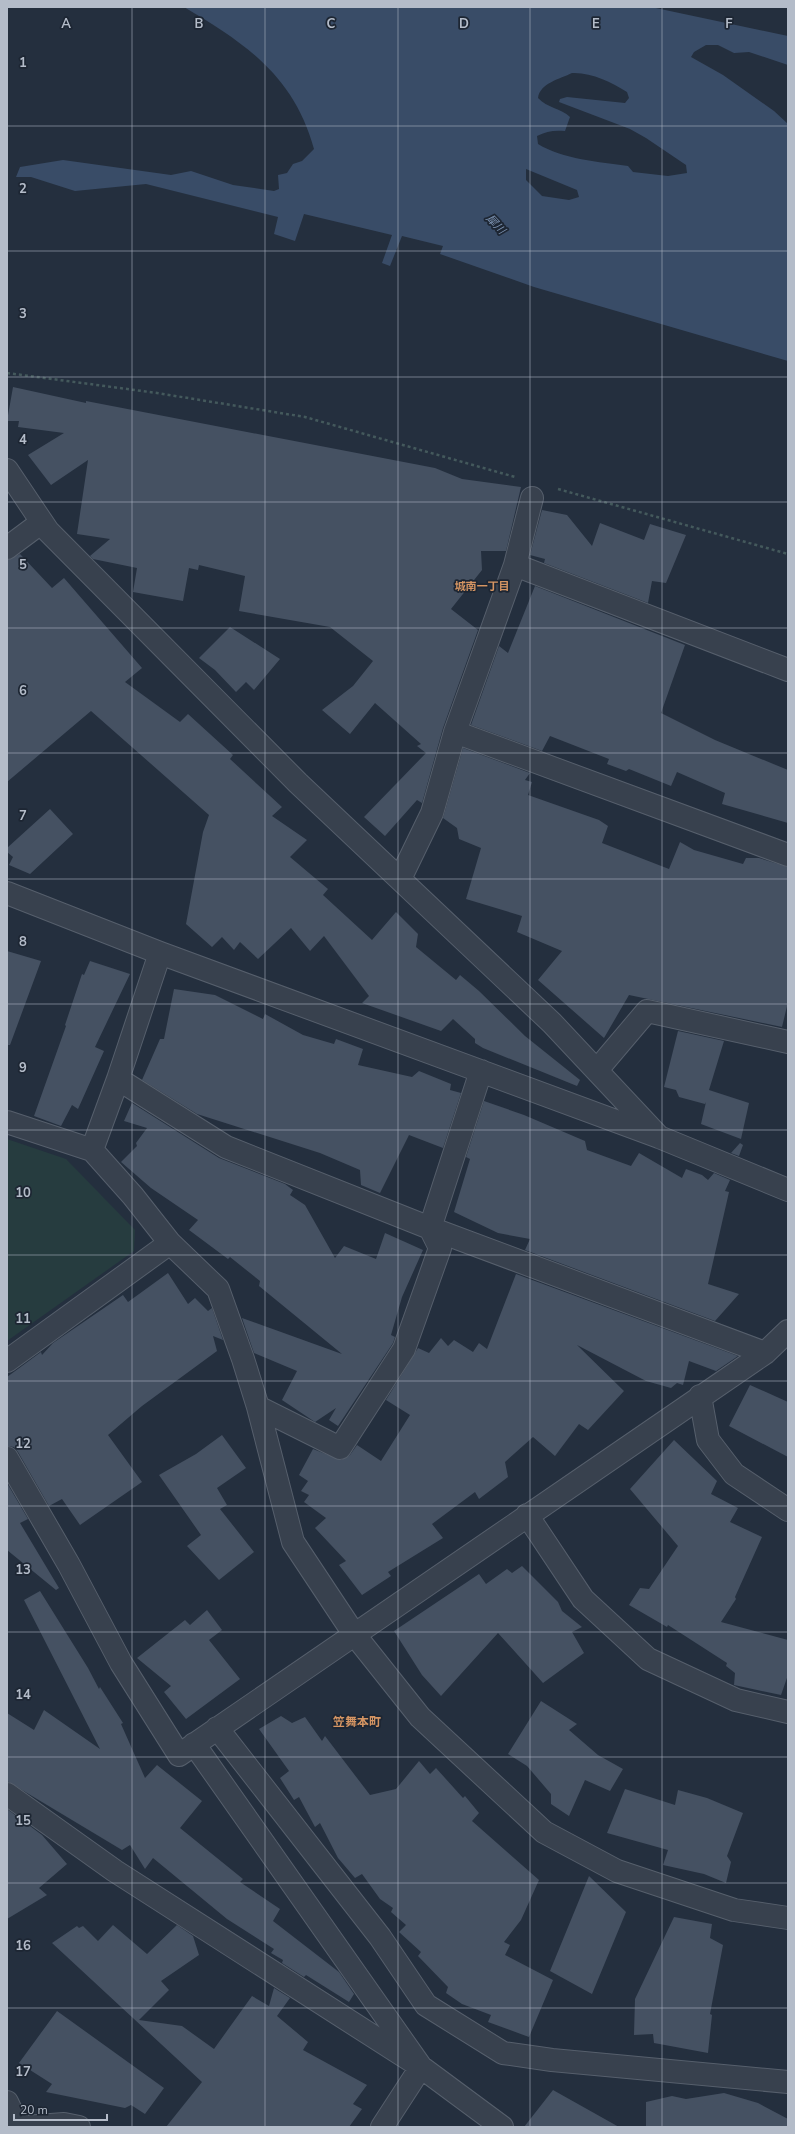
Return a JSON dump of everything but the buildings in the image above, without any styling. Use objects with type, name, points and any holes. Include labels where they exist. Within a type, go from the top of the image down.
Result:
[{"type":"street","points":[[7,470],[48,531],[193,680],[298,783],[552,1023],[659,1137]]},
{"type":"street","points":[[400,879],[432,813],[455,732],[516,565],[527,488]]},
{"type":"street","points":[[7,548],[42,522]]},
{"type":"street","points":[[516,565],[788,670]]},
{"type":"street","points":[[455,732],[788,855]]},
{"type":"street","points":[[7,893],[160,953],[659,1137],[788,1190]]},
{"type":"street","points":[[92,1150],[118,1080],[160,953]]},
{"type":"street","points":[[597,1070],[646,1011],[788,1042]]},
{"type":"street","points":[[258,1407],[340,1448],[404,1349],[440,1248],[430,1228],[481,1072]]},
{"type":"street","points":[[118,1080],[226,1147],[430,1228],[765,1353]]},
{"type":"street","points":[[7,1122],[92,1150],[134,1196],[170,1243],[218,1289],[243,1359],[258,1407],[294,1542],[354,1634],[420,1718],[544,1832],[617,1871],[734,1910],[788,1918]]},
{"type":"street","points":[[7,1360],[170,1243]]},
{"type":"street","points":[[7,1458],[69,1565],[121,1663],[179,1755],[700,1396],[765,1353],[788,1331]]},
{"type":"street","points":[[700,1396],[708,1440],[734,1474],[788,1510]]},
{"type":"street","points":[[527,1515],[583,1599],[648,1659],[736,1700],[788,1712]]},
{"type":"street","points":[[217,1728],[380,1937],[426,2006],[432,2010],[503,2053],[552,2060],[788,2082]]},
{"type":"street","points":[[194,1744],[421,2067]]},
{"type":"street","points":[[7,1794],[115,1871],[421,2067],[502,2127]]},
{"type":"street","points":[[382,2127],[421,2067]]},
{"type":"street","points":[[7,2102],[19,2127]]},
{"type":"street","points":[[25,2127],[64,2124],[78,2127]]},
{"type":"path","points":[[7,373],[157,393],[305,417],[527,488]]},
{"type":"path","points":[[553,488],[788,554]]},
{"type":"green space","points":[[7,1139],[66,1159],[135,1230],[134,1251],[7,1341]]},
{"type":"water","name":"犀川","points":[[184,7],[651,7],[788,36],[788,65],[749,52],[734,53],[718,45],[706,45],[694,52],[691,57],[723,75],[774,111],[788,124],[788,361],[534,287],[440,254],[443,246],[402,236],[390,266],[382,263],[392,235],[304,214],[295,241],[274,234],[278,217],[146,184],[75,191],[31,177],[16,177],[20,167],[63,160],[171,175],[191,171],[233,185],[274,191],[279,189],[278,175],[287,173],[293,164],[302,161],[314,149],[305,123],[294,101],[280,81],[264,64],[247,49],[206,20]],"holes":[[[572,73],[586,74],[608,81],[627,92],[629,98],[625,103],[567,97],[560,99],[559,102],[630,129],[686,165],[687,173],[668,176],[633,172],[628,166],[570,156],[558,153],[538,144],[537,136],[540,134],[551,131],[565,131],[570,117],[538,98],[540,93],[546,85]],[[526,169],[577,190],[579,197],[569,200],[542,196],[526,180]]]},
{"type":"district","name":"城南一丁目","points":[[482,586]]},
{"type":"district","name":"笠舞本町","points":[[357,1722]]}]
